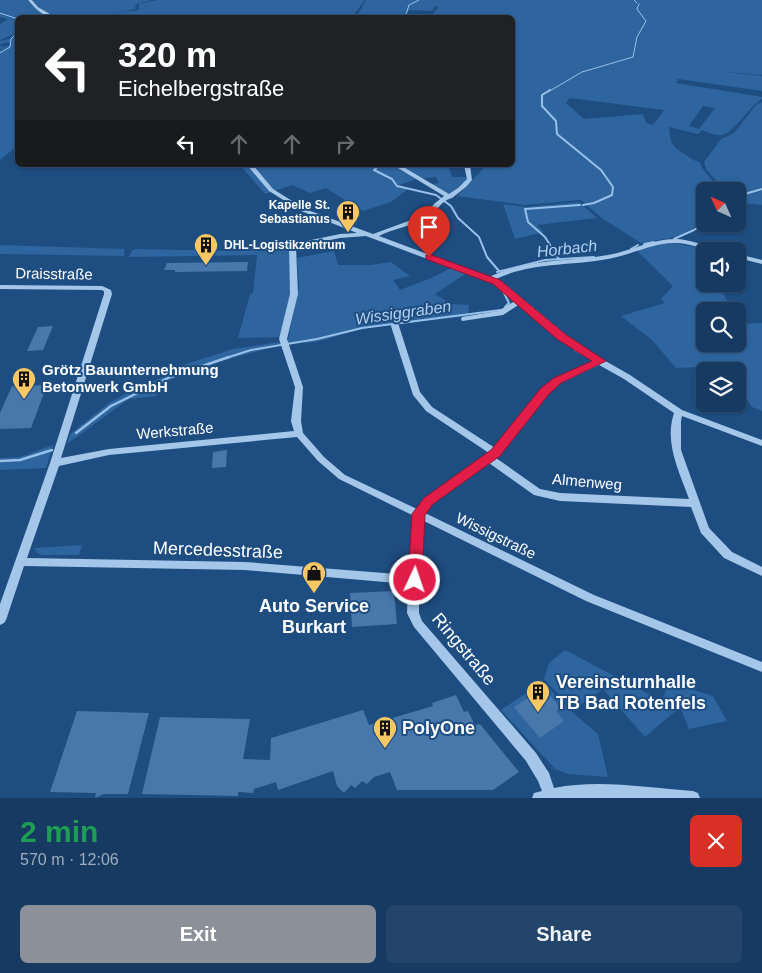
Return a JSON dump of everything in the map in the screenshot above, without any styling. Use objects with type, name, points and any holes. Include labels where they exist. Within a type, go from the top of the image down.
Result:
[{"type":"street","points":[[30,0],[38,8],[50,15]]},
{"type":"street","points":[[252,167],[271,190],[303,210],[490,279],[503,286],[561,336],[678,412],[762,443]]},
{"type":"street","points":[[399,167],[446,199]]},
{"type":"street","points":[[373,237],[384,231],[423,219],[470,179],[467,167]]},
{"type":"street","points":[[299,434],[296,421],[299,388],[282,339],[294,294],[292,246],[340,236],[364,234]]},
{"type":"street","points":[[490,279],[498,274],[537,263],[606,258],[625,254],[645,246],[678,241],[696,246]]},
{"type":"street","points":[[746,258],[762,262]]},
{"type":"street","name":"Draisstraße","points":[[0,287],[106,290],[108,294],[55,463]]},
{"type":"street","points":[[465,319],[500,313],[520,301]]},
{"type":"street","name":"Almenweg","points":[[394,326],[416,393],[429,409],[537,492],[560,497],[694,503]]},
{"type":"street","points":[[419,514],[428,501],[492,456],[545,391],[558,381],[600,361]]},
{"type":"street","points":[[678,412],[676,421],[676,450],[705,530],[728,555],[762,572]]},
{"type":"street","name":"Werkstraße","points":[[55,463],[109,452],[299,434]]},
{"type":"street","name":"Wissigstraße","points":[[299,434],[342,477],[582,594],[762,667]]},
{"type":"street","points":[[0,620],[55,463]]},
{"type":"street","name":"Ringstraße","points":[[419,514],[413,613],[418,624],[531,757],[544,778],[547,797],[592,792],[692,798]]},
{"type":"street","name":"Mercedesstraße","points":[[20,562],[244,566],[415,580]]},
{"type":"shaded area","points":[[0,0],[27,0],[35,8],[49,15],[15,15],[15,148],[0,160],[0,50],[5,47],[0,49],[0,46],[6,47],[10,44],[8,42],[0,44],[0,41],[9,39],[14,34],[0,40],[0,24],[8,19],[0,17]]},
{"type":"shaded area","points":[[33,0],[152,0],[137,4],[135,6],[136,9],[108,14],[139,10],[139,4],[157,0],[365,0],[354,15],[55,15],[40,7]]},
{"type":"shaded area","points":[[366,0],[762,0],[762,75],[717,71],[762,76],[762,91],[678,79],[676,83],[762,97],[762,99],[731,130],[721,135],[702,130],[698,134],[669,127],[671,141],[675,146],[691,159],[700,162],[702,168],[714,182],[696,182],[696,226],[682,236],[641,243],[603,219],[581,200],[525,205],[457,196],[484,168],[515,167],[515,15],[432,15],[439,7],[435,6],[432,11],[409,10],[405,15],[358,15]],"holes":[[[570,98],[664,110],[653,125],[646,123],[643,114],[584,119],[566,103]],[[703,106],[715,108],[699,129],[689,126]]]},
{"type":"shaded area","points":[[762,102],[762,205],[746,203],[746,182],[717,182],[706,169],[704,162],[721,139],[734,133],[756,105]]},
{"type":"shaded area","points":[[242,167],[396,167],[416,179],[397,186],[408,189],[391,202],[363,211],[326,188],[310,193],[292,185],[265,194]]},
{"type":"shaded area","points":[[400,167],[449,167],[452,177],[467,177],[467,180],[450,195],[428,185],[439,183],[436,177],[418,179]]},
{"type":"shaded area","points":[[579,202],[597,218],[537,225],[544,232],[515,239],[503,204],[526,207]]},
{"type":"shaded area","points":[[671,243],[696,247],[696,292],[722,292],[728,302],[696,302],[696,352],[746,352],[746,324],[762,323],[762,411],[752,407],[746,398],[746,362],[696,362],[696,367],[676,368],[652,340],[621,316],[665,303],[661,299],[673,286],[637,251],[652,245]]},
{"type":"shaded area","points":[[0,245],[125,249],[124,256],[0,254]]},
{"type":"shaded area","points":[[290,249],[293,293],[281,337],[238,338],[250,294],[253,293],[257,255],[129,257],[132,250],[233,251]]},
{"type":"shaded area","points":[[334,251],[338,265],[371,265],[391,262],[410,276],[393,280],[400,290],[451,268],[465,274],[435,294],[451,304],[469,305],[468,316],[366,328],[316,342],[287,344],[299,288],[297,258]]},
{"type":"shaded area","points":[[280,342],[282,345],[225,360],[159,384],[156,396],[129,399],[67,444],[70,434],[130,389],[138,388],[175,372],[174,368],[233,349]]},
{"type":"shaded area","points":[[53,445],[46,468],[0,470],[0,458],[20,457]]},
{"type":"shaded area","points":[[82,545],[79,555],[42,555],[37,553],[34,548]]},
{"type":"shaded area","points":[[565,650],[662,701],[669,682],[713,696],[727,721],[689,729],[680,707],[645,737],[603,689],[573,710],[544,679],[549,663]]},
{"type":"shaded area","points":[[543,682],[572,712],[598,734],[608,777],[568,774],[555,769],[501,710]]},
{"type":"building","name":"DHL-Logistikzentrum","points":[[248,262],[247,271],[175,272],[175,270],[164,270],[167,263]]},
{"type":"building","name":"Grötz Bauunternehmung Betonwerk GmbH","points":[[53,326],[43,350],[27,351],[38,327]]},
{"type":"building","name":"Grötz Bauunternehmung Betonwerk GmbH","points":[[47,385],[31,428],[0,429],[0,413],[12,386]]},
{"type":"building","points":[[227,450],[226,467],[212,468],[213,452]]},
{"type":"building","points":[[394,591],[397,624],[352,627],[350,593]]},
{"type":"building","name":"Vereinsturnhalle TB Bad Rotenfels","points":[[543,688],[561,708],[556,711],[564,721],[540,738],[514,707]]},
{"type":"building","name":"PolyOne","points":[[456,695],[464,712],[468,711],[475,725],[480,724],[519,772],[493,790],[397,790],[390,772],[374,777],[367,784],[362,781],[355,788],[351,785],[344,793],[337,786],[333,771],[278,790],[276,782],[254,789],[253,793],[238,792],[238,796],[142,794],[160,717],[250,719],[243,759],[270,760],[271,738],[363,710],[369,725],[433,706],[432,703]]},
{"type":"building","points":[[77,711],[149,713],[128,794],[104,794],[95,798],[96,793],[50,792]]},
{"type":"waterway","points":[[406,15],[409,5],[419,0]]},
{"type":"waterway","points":[[634,0],[637,3]]},
{"type":"waterway","points":[[548,92],[582,72],[633,57],[637,37],[646,21],[637,9],[639,4]]},
{"type":"waterway","points":[[0,13],[15,18]]},
{"type":"waterway","points":[[0,53],[10,47],[11,39],[15,35]]},
{"type":"waterway","points":[[550,90],[542,95],[542,106],[556,121],[557,134],[601,170],[613,187],[612,195],[594,203],[583,205]]},
{"type":"waterway","points":[[378,167],[374,170],[392,179],[397,186],[436,195],[451,206],[458,218],[479,237],[487,257],[499,271]]},
{"type":"waterway","name":"Horbach","points":[[746,194],[762,189]]},
{"type":"waterway","points":[[559,259],[545,237],[528,222],[525,209],[580,205]]},
{"type":"waterway","name":"Horbach","points":[[674,239],[696,229]]},
{"type":"waterway","name":"Horbach","points":[[644,244],[654,242]]},
{"type":"waterway","name":"Horbach","points":[[631,249],[638,245]]},
{"type":"waterway","name":"Horbach","points":[[497,272],[545,260],[594,257]]},
{"type":"waterway","name":"Wissiggraben","points":[[503,291],[509,303],[505,307]]},
{"type":"waterway","name":"Wissiggraben","points":[[227,358],[251,350],[317,339],[362,328],[501,310]]},
{"type":"waterway","name":"Wissiggraben","points":[[76,433],[111,406],[170,377],[227,358]]},
{"type":"waterway","points":[[0,461],[20,460],[52,450]]},
{"type":"place","name":"Kapelle St. Sebastianus","points":[[348,233]]},
{"type":"place","name":"DHL-Logistikzentrum","points":[[206,266]]},
{"type":"place","name":"Grötz Bauunternehmung Betonwerk GmbH","points":[[24,400]]},
{"type":"place","name":"Auto Service Burkart","points":[[314,594]]},
{"type":"place","name":"Vereinsturnhalle TB Bad Rotenfels","points":[[538,713]]},
{"type":"place","name":"PolyOne","points":[[385,749]]},
{"type":"route","points":[[415,580],[419,514],[428,501],[496,453],[545,391],[558,381],[600,361],[578,349],[561,336],[497,282],[429,257]]}]
